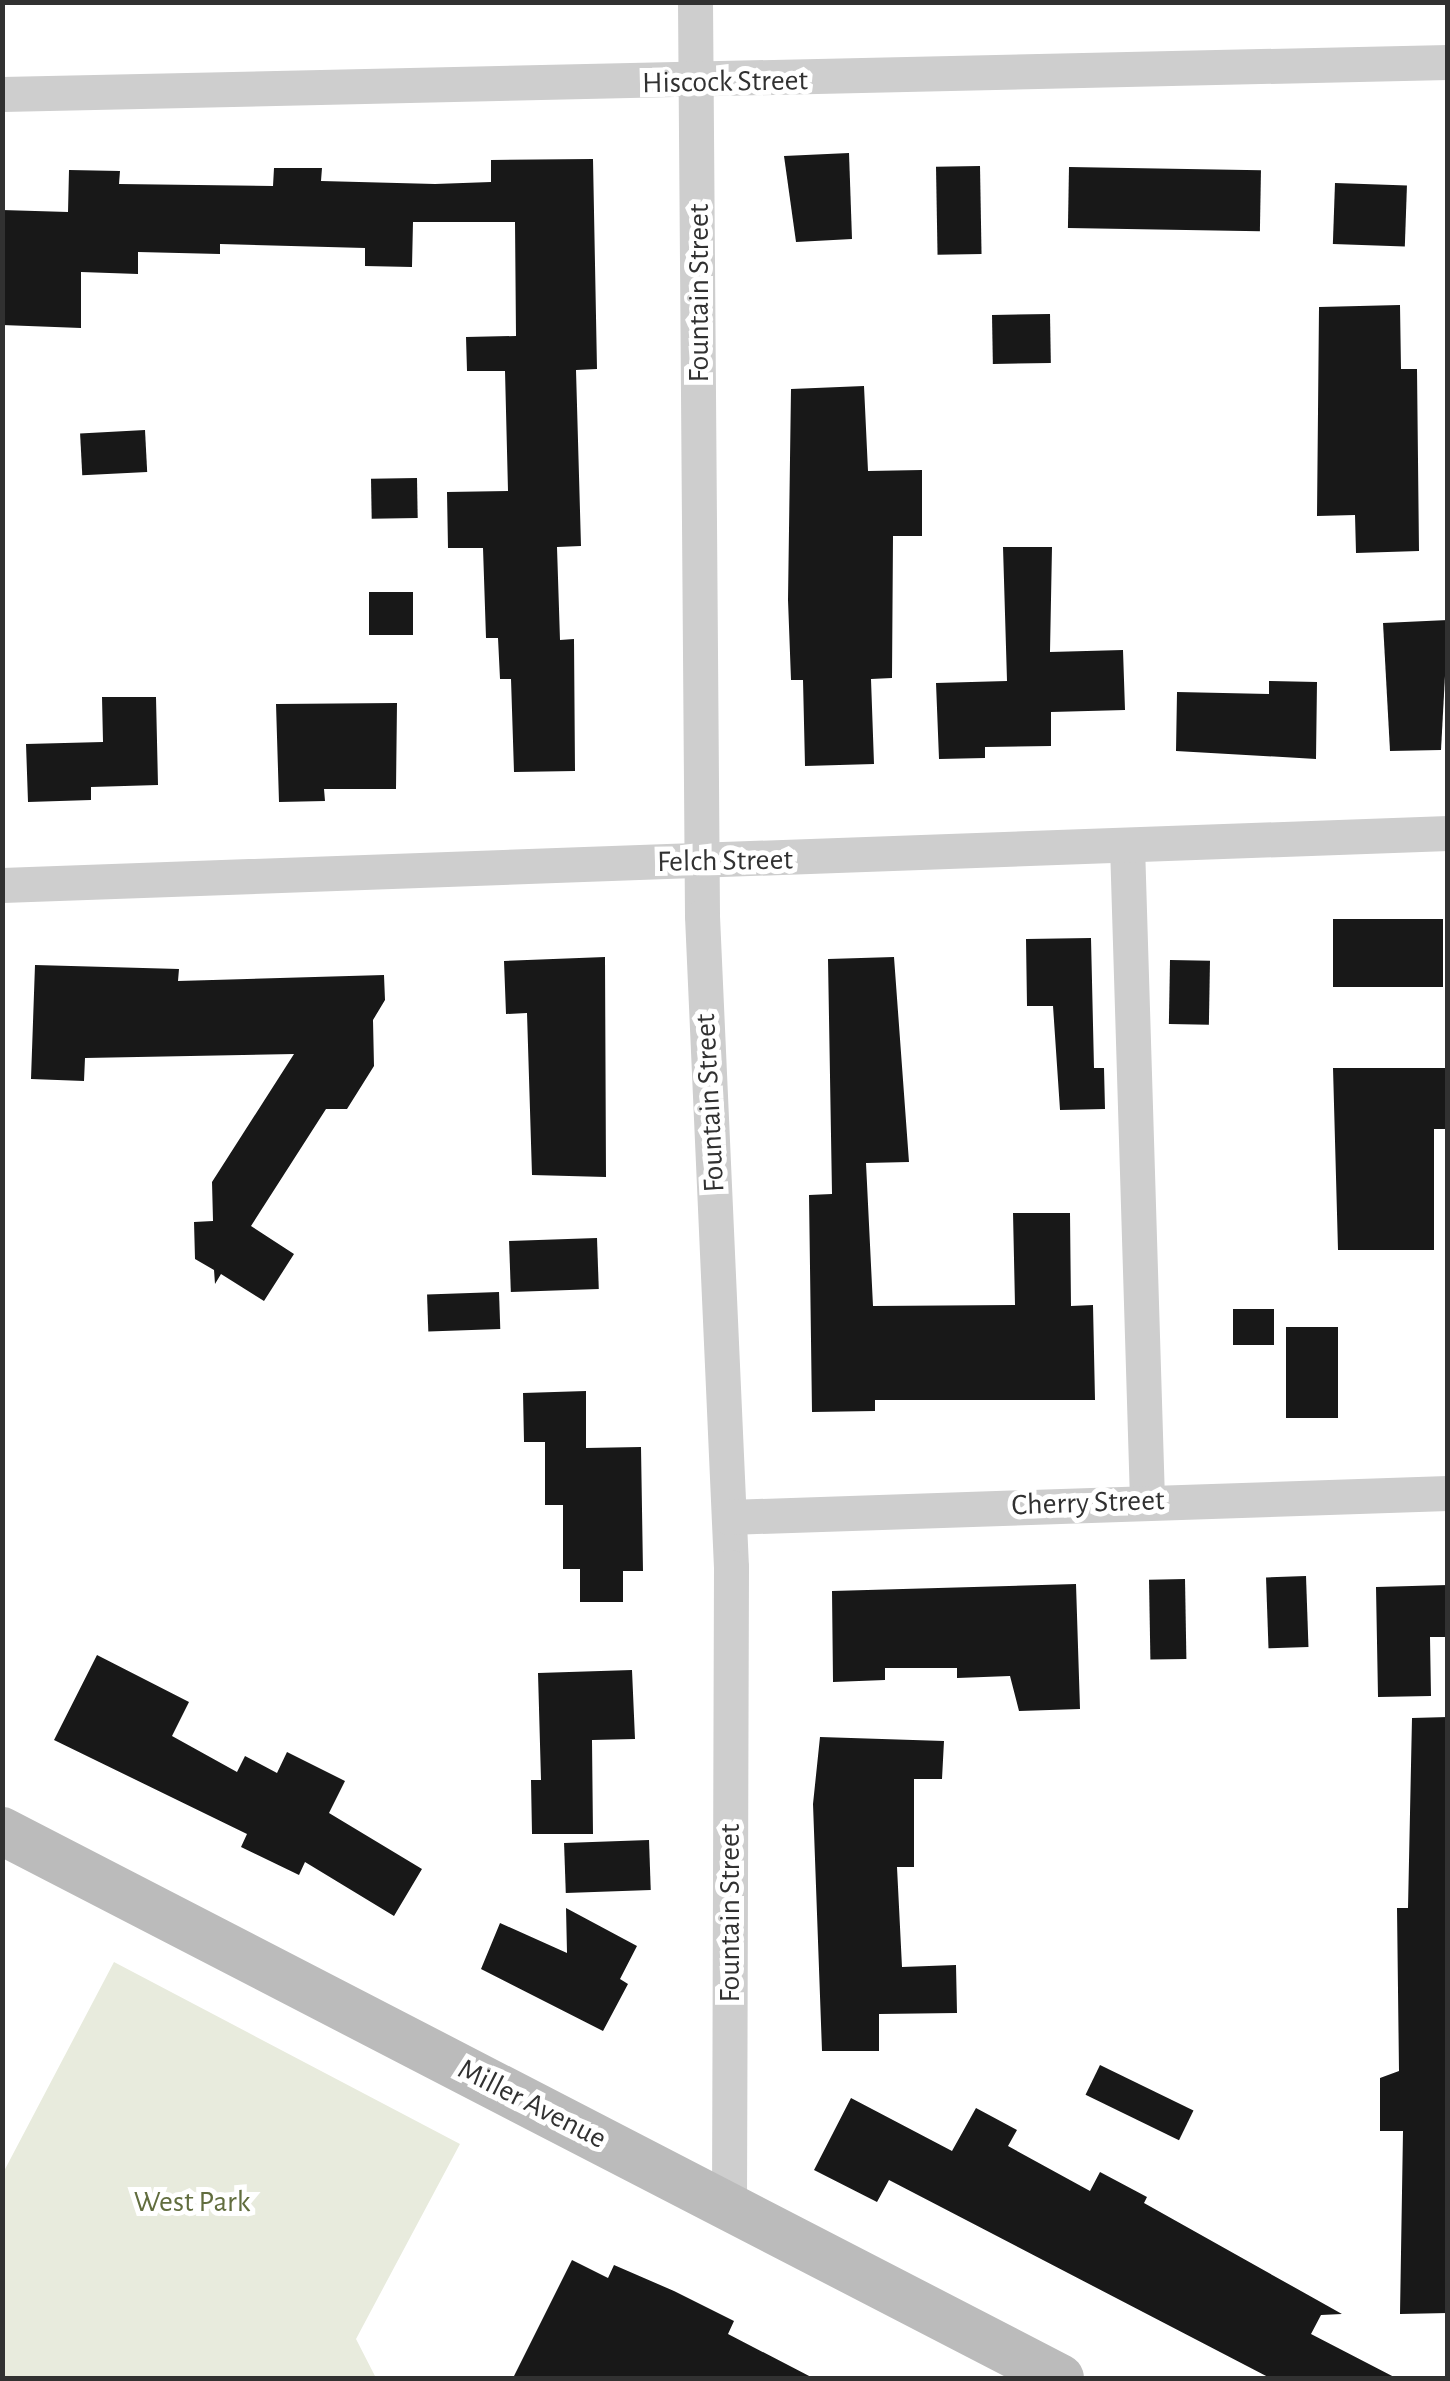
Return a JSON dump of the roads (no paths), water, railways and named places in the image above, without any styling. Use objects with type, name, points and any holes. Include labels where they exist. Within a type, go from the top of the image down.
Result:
[{"type":"main road","name":"Miller Avenue","points":[[2,1831],[1060,2378]]},
{"type":"street","name":"Fountain Street","points":[[696,2],[701,861],[729,1517],[729,2204]]},
{"type":"street","name":"Hiscock Street","points":[[2,94],[697,84],[1448,62]]},
{"type":"street","name":"Felch Street","points":[[2,885],[1448,834]]},
{"type":"street","points":[[1127,845],[1148,1501]]},
{"type":"street","name":"Cherry Street","points":[[729,1517],[1448,1493]]},
{"type":"park label","name":"West Park","points":[[192,2202]]}]
